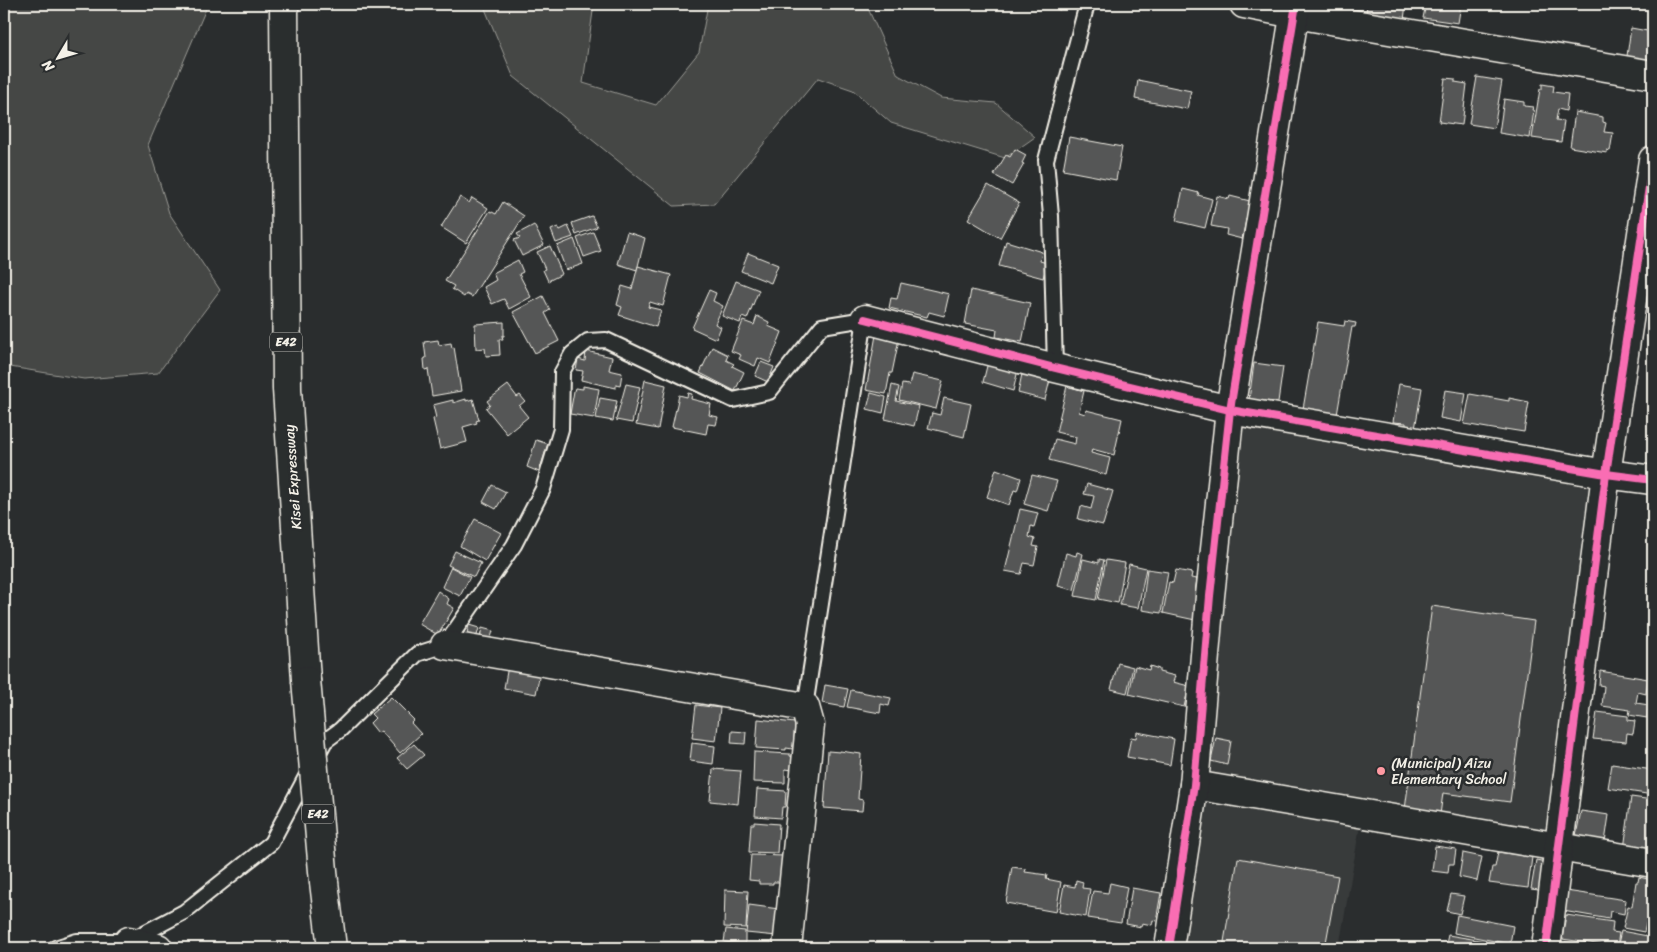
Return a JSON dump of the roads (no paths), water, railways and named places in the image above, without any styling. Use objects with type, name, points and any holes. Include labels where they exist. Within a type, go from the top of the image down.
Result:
[{"type":"main road","name":"Kisei Expressway","points":[[284,4],[287,389],[306,680],[324,882],[332,948]]},
{"type":"main road","points":[[1244,4],[1295,9],[1653,75]]},
{"type":"main road","points":[[1169,948],[1194,785],[1210,596],[1230,410],[1295,9]]},
{"type":"main road","points":[[1546,948],[1606,474],[1646,250],[1653,160]]},
{"type":"main road","points":[[866,319],[1055,368],[1230,410],[1606,474],[1653,480]]},
{"type":"main road","points":[[445,645],[805,707],[810,724],[787,948]]},
{"type":"main road","points":[[1194,785],[1653,864]]},
{"type":"main road","points":[[129,941],[158,948]]},
{"type":"lane","points":[[1055,368],[1051,216],[1046,160],[1087,4]]},
{"type":"lane","points":[[55,948],[77,942],[129,941],[184,912],[271,844],[324,741],[340,730],[417,654],[445,645],[514,545],[544,489],[561,429],[562,372],[572,354],[588,341],[606,340],[733,400],[769,392],[822,326],[866,319],[805,707]]},
{"type":"place","name":"(Municipal) Aizu Elementary School","points":[[1381,771]]}]
